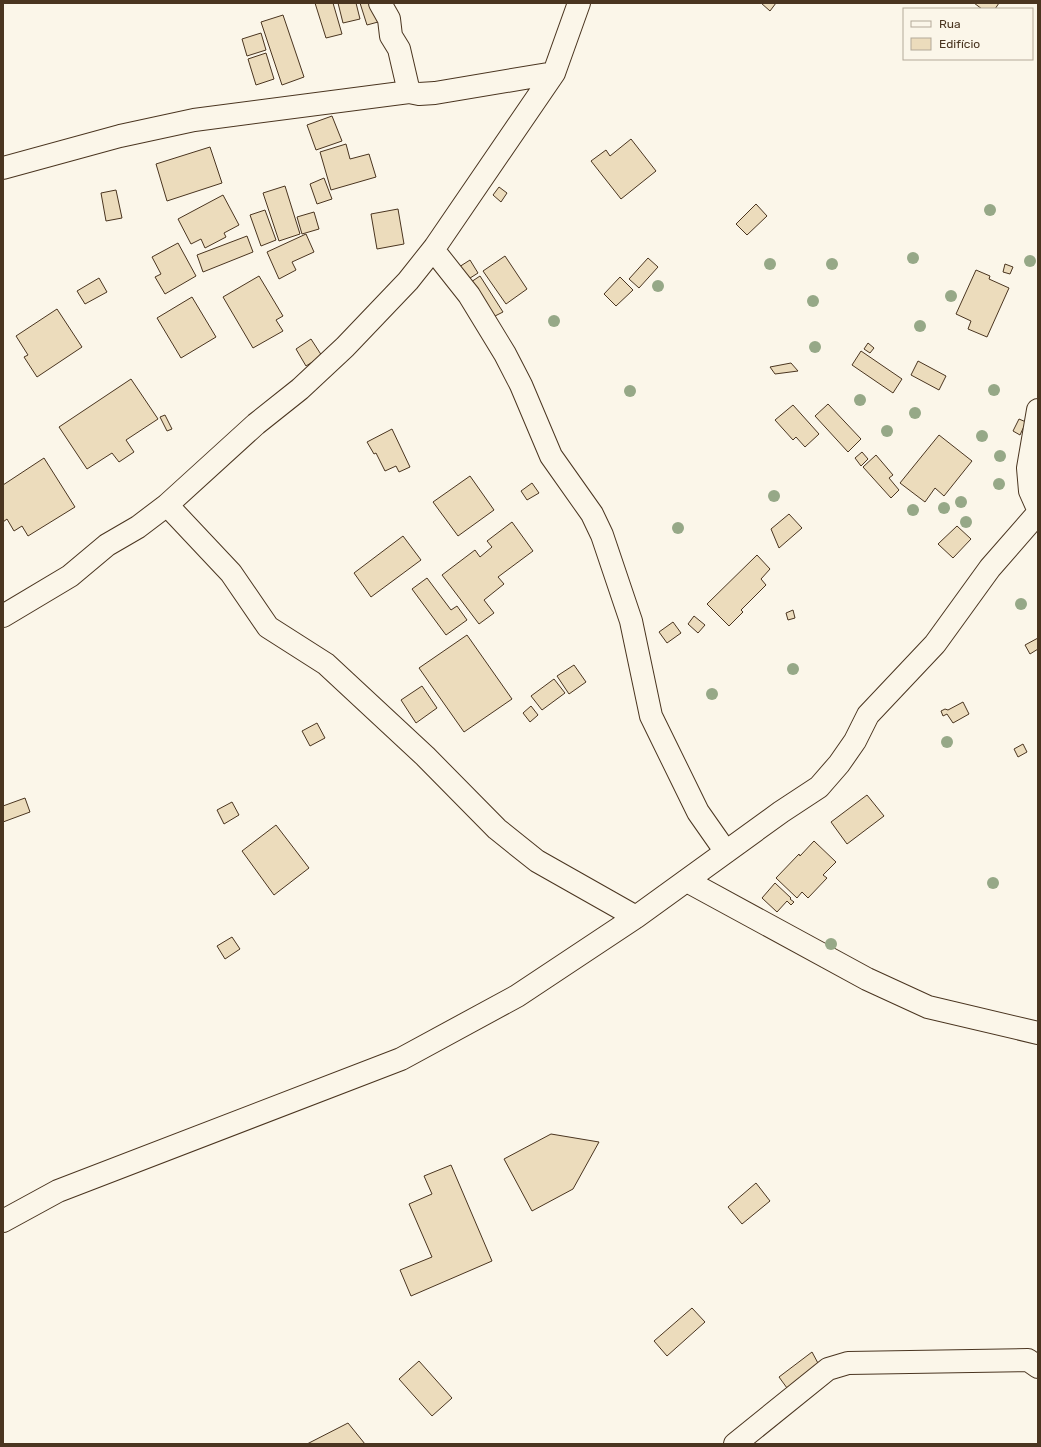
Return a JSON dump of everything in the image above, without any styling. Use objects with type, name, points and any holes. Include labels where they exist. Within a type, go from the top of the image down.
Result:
[{"type":"street","points":[[380,3],[389,18],[391,36],[399,49],[409,92]]},
{"type":"street","points":[[3,616],[70,576],[107,546],[138,527],[167,505],[256,424],[300,389],[345,347],[408,280],[435,248],[554,73],[579,3]]},
{"type":"street","points":[[3,168],[120,136],[194,120],[409,92],[419,94],[435,93],[554,73]]},
{"type":"street","points":[[435,248],[435,252],[469,295],[505,354],[521,384],[551,456],[592,514],[599,528],[631,621],[651,716],[698,812],[726,852]]},
{"type":"street","points":[[1038,410],[1028,468],[1030,491],[1038,509]]},
{"type":"street","points":[[167,505],[231,573],[268,627],[326,664],[425,756],[497,828],[537,861],[636,918]]},
{"type":"street","points":[[3,1221],[58,1191],[401,1059],[517,996],[636,918],[781,812],[819,787],[839,764],[855,741],[868,714],[935,644],[990,568],[1038,513]]},
{"type":"street","points":[[687,881],[867,979],[928,1007],[1038,1033]]},
{"type":"street","points":[[734,1444],[815,1381],[828,1369],[848,1363],[1028,1360],[1038,1367]]},
{"type":"building","points":[[315,3],[333,3],[342,34],[326,38]]},
{"type":"building","points":[[338,3],[356,3],[360,19],[343,23]]},
{"type":"building","points":[[360,3],[372,3],[378,22],[367,25]]},
{"type":"building","points":[[761,3],[776,3],[770,11]]},
{"type":"building","points":[[974,3],[999,3],[996,8],[981,8]]},
{"type":"building","points":[[283,15],[304,77],[282,85],[261,22]]},
{"type":"building","points":[[261,33],[266,50],[247,56],[242,39]]},
{"type":"building","points":[[266,53],[274,79],[256,85],[248,59]]},
{"type":"building","points":[[332,116],[342,141],[316,150],[307,125]]},
{"type":"building","points":[[631,139],[656,171],[621,199],[591,161],[606,150],[610,156]]},
{"type":"building","points":[[346,144],[350,159],[369,154],[376,177],[331,190],[320,152]]},
{"type":"building","points":[[210,147],[222,183],[167,201],[156,164]]},
{"type":"building","points":[[324,178],[332,199],[317,204],[310,184]]},
{"type":"building","points":[[285,186],[300,234],[279,241],[263,193]]},
{"type":"building","points":[[499,187],[507,193],[501,202],[493,195]]},
{"type":"building","points":[[116,190],[122,218],[106,221],[101,193]]},
{"type":"building","points":[[223,195],[239,225],[224,233],[226,237],[205,248],[201,239],[191,244],[178,219]]},
{"type":"building","points":[[756,204],[767,216],[747,235],[736,224]]},
{"type":"building","points":[[398,209],[404,244],[377,249],[371,214]]},
{"type":"building","points":[[265,210],[276,240],[261,246],[250,215]]},
{"type":"building","points":[[314,212],[319,229],[302,234],[297,217]]},
{"type":"building","points":[[306,234],[314,252],[292,262],[296,270],[279,279],[267,252]]},
{"type":"building","points":[[247,236],[253,252],[203,272],[197,255]]},
{"type":"building","points":[[178,243],[196,276],[165,294],[155,277],[161,274],[152,257]]},
{"type":"building","points":[[505,256],[527,289],[506,304],[483,271]]},
{"type":"building","points":[[648,258],[658,267],[639,288],[629,279]]},
{"type":"building","points":[[470,260],[478,273],[467,280],[459,267]]},
{"type":"building","points":[[1005,264],[1013,267],[1010,274],[1003,272]]},
{"type":"building","points":[[976,270],[990,276],[989,279],[1009,288],[987,337],[968,329],[971,321],[956,314]]},
{"type":"building","points":[[259,276],[283,316],[276,320],[283,331],[253,348],[223,297]]},
{"type":"building","points":[[480,276],[503,312],[493,317],[471,282]]},
{"type":"building","points":[[620,277],[633,290],[616,306],[604,294]]},
{"type":"building","points":[[99,278],[107,292],[85,304],[77,291]]},
{"type":"building","points":[[192,297],[216,337],[181,358],[157,318]]},
{"type":"building","points":[[57,309],[82,347],[37,377],[24,357],[28,355],[16,336]]},
{"type":"building","points":[[311,339],[322,356],[306,366],[296,349]]},
{"type":"building","points":[[868,343],[874,348],[870,353],[864,349]]},
{"type":"building","points":[[861,351],[902,379],[893,393],[852,365]]},
{"type":"building","points":[[918,361],[946,376],[939,390],[911,375]]},
{"type":"building","points":[[791,363],[798,371],[775,374],[770,367]]},
{"type":"building","points":[[131,379],[158,419],[126,440],[134,452],[119,462],[112,453],[87,469],[59,427]]},
{"type":"building","points":[[828,404],[861,439],[848,452],[815,416]]},
{"type":"building","points":[[793,405],[819,434],[805,447],[796,437],[793,440],[775,420]]},
{"type":"building","points":[[165,415],[172,429],[167,431],[160,417]]},
{"type":"building","points":[[1019,419],[1026,422],[1020,435],[1013,431]]},
{"type":"building","points":[[392,429],[410,467],[399,472],[396,466],[385,471],[376,453],[374,454],[367,442]]},
{"type":"building","points":[[939,435],[972,461],[944,496],[935,488],[925,502],[900,483]]},
{"type":"building","points":[[862,452],[868,459],[861,466],[855,458]]},
{"type":"building","points":[[876,455],[893,475],[889,478],[899,490],[891,498],[863,467]]},
{"type":"building","points":[[44,458],[75,507],[28,536],[22,526],[14,531],[7,519],[3,522],[3,485]]},
{"type":"building","points":[[470,476],[494,510],[458,536],[433,502]]},
{"type":"building","points":[[532,483],[539,493],[527,500],[521,491]]},
{"type":"building","points":[[789,514],[802,528],[779,548],[771,529]]},
{"type":"building","points":[[512,522],[533,551],[498,577],[504,584],[484,600],[494,613],[479,624],[442,575],[475,550],[480,557],[492,547],[487,541]]},
{"type":"building","points":[[957,526],[971,539],[953,558],[938,544]]},
{"type":"building","points":[[403,536],[421,560],[371,597],[354,573]]},
{"type":"building","points":[[757,555],[770,569],[761,579],[766,585],[741,610],[743,612],[729,626],[707,604]]},
{"type":"building","points":[[427,578],[451,610],[457,606],[467,620],[446,635],[412,589]]},
{"type":"building","points":[[793,610],[795,618],[788,620],[786,613]]},
{"type":"building","points":[[694,616],[705,625],[698,633],[688,624]]},
{"type":"building","points":[[673,622],[681,633],[667,643],[659,632]]},
{"type":"building","points":[[467,635],[512,699],[464,732],[419,668]]},
{"type":"building","points":[[1038,638],[1038,649],[1030,654],[1025,645]]},
{"type":"building","points":[[574,665],[586,682],[569,694],[557,676]]},
{"type":"building","points":[[554,679],[565,693],[542,710],[531,696]]},
{"type":"building","points":[[422,686],[437,708],[416,723],[401,700]]},
{"type":"building","points":[[963,702],[969,714],[953,723],[947,714],[943,716],[941,711],[945,709],[948,710]]},
{"type":"building","points":[[531,706],[538,715],[530,722],[523,713]]},
{"type":"building","points":[[317,723],[325,738],[310,746],[302,731]]},
{"type":"building","points":[[1023,744],[1027,752],[1018,757],[1014,749]]},
{"type":"building","points":[[867,795],[884,816],[847,844],[831,822]]},
{"type":"building","points":[[25,798],[30,812],[3,822],[3,806]]},
{"type":"building","points":[[232,802],[239,815],[224,824],[217,810]]},
{"type":"building","points":[[276,825],[309,868],[274,895],[242,851]]},
{"type":"building","points":[[814,841],[836,862],[823,875],[827,878],[808,898],[802,892],[797,898],[776,878]]},
{"type":"building","points":[[775,883],[794,902],[791,905],[787,901],[777,912],[762,898]]},
{"type":"building","points":[[232,937],[240,949],[225,959],[217,946]]},
{"type":"building","points":[[551,1134],[599,1142],[573,1189],[532,1211],[504,1159]]},
{"type":"building","points":[[451,1165],[492,1261],[411,1296],[400,1270],[432,1257],[409,1204],[432,1194],[424,1176]]},
{"type":"building","points":[[756,1183],[770,1201],[742,1224],[728,1207]]},
{"type":"building","points":[[692,1308],[705,1322],[667,1356],[654,1341]]},
{"type":"building","points":[[812,1352],[819,1365],[787,1388],[779,1377]]},
{"type":"building","points":[[419,1361],[452,1398],[432,1416],[399,1379]]},
{"type":"building","points":[[348,1423],[365,1444],[307,1444]]}]
